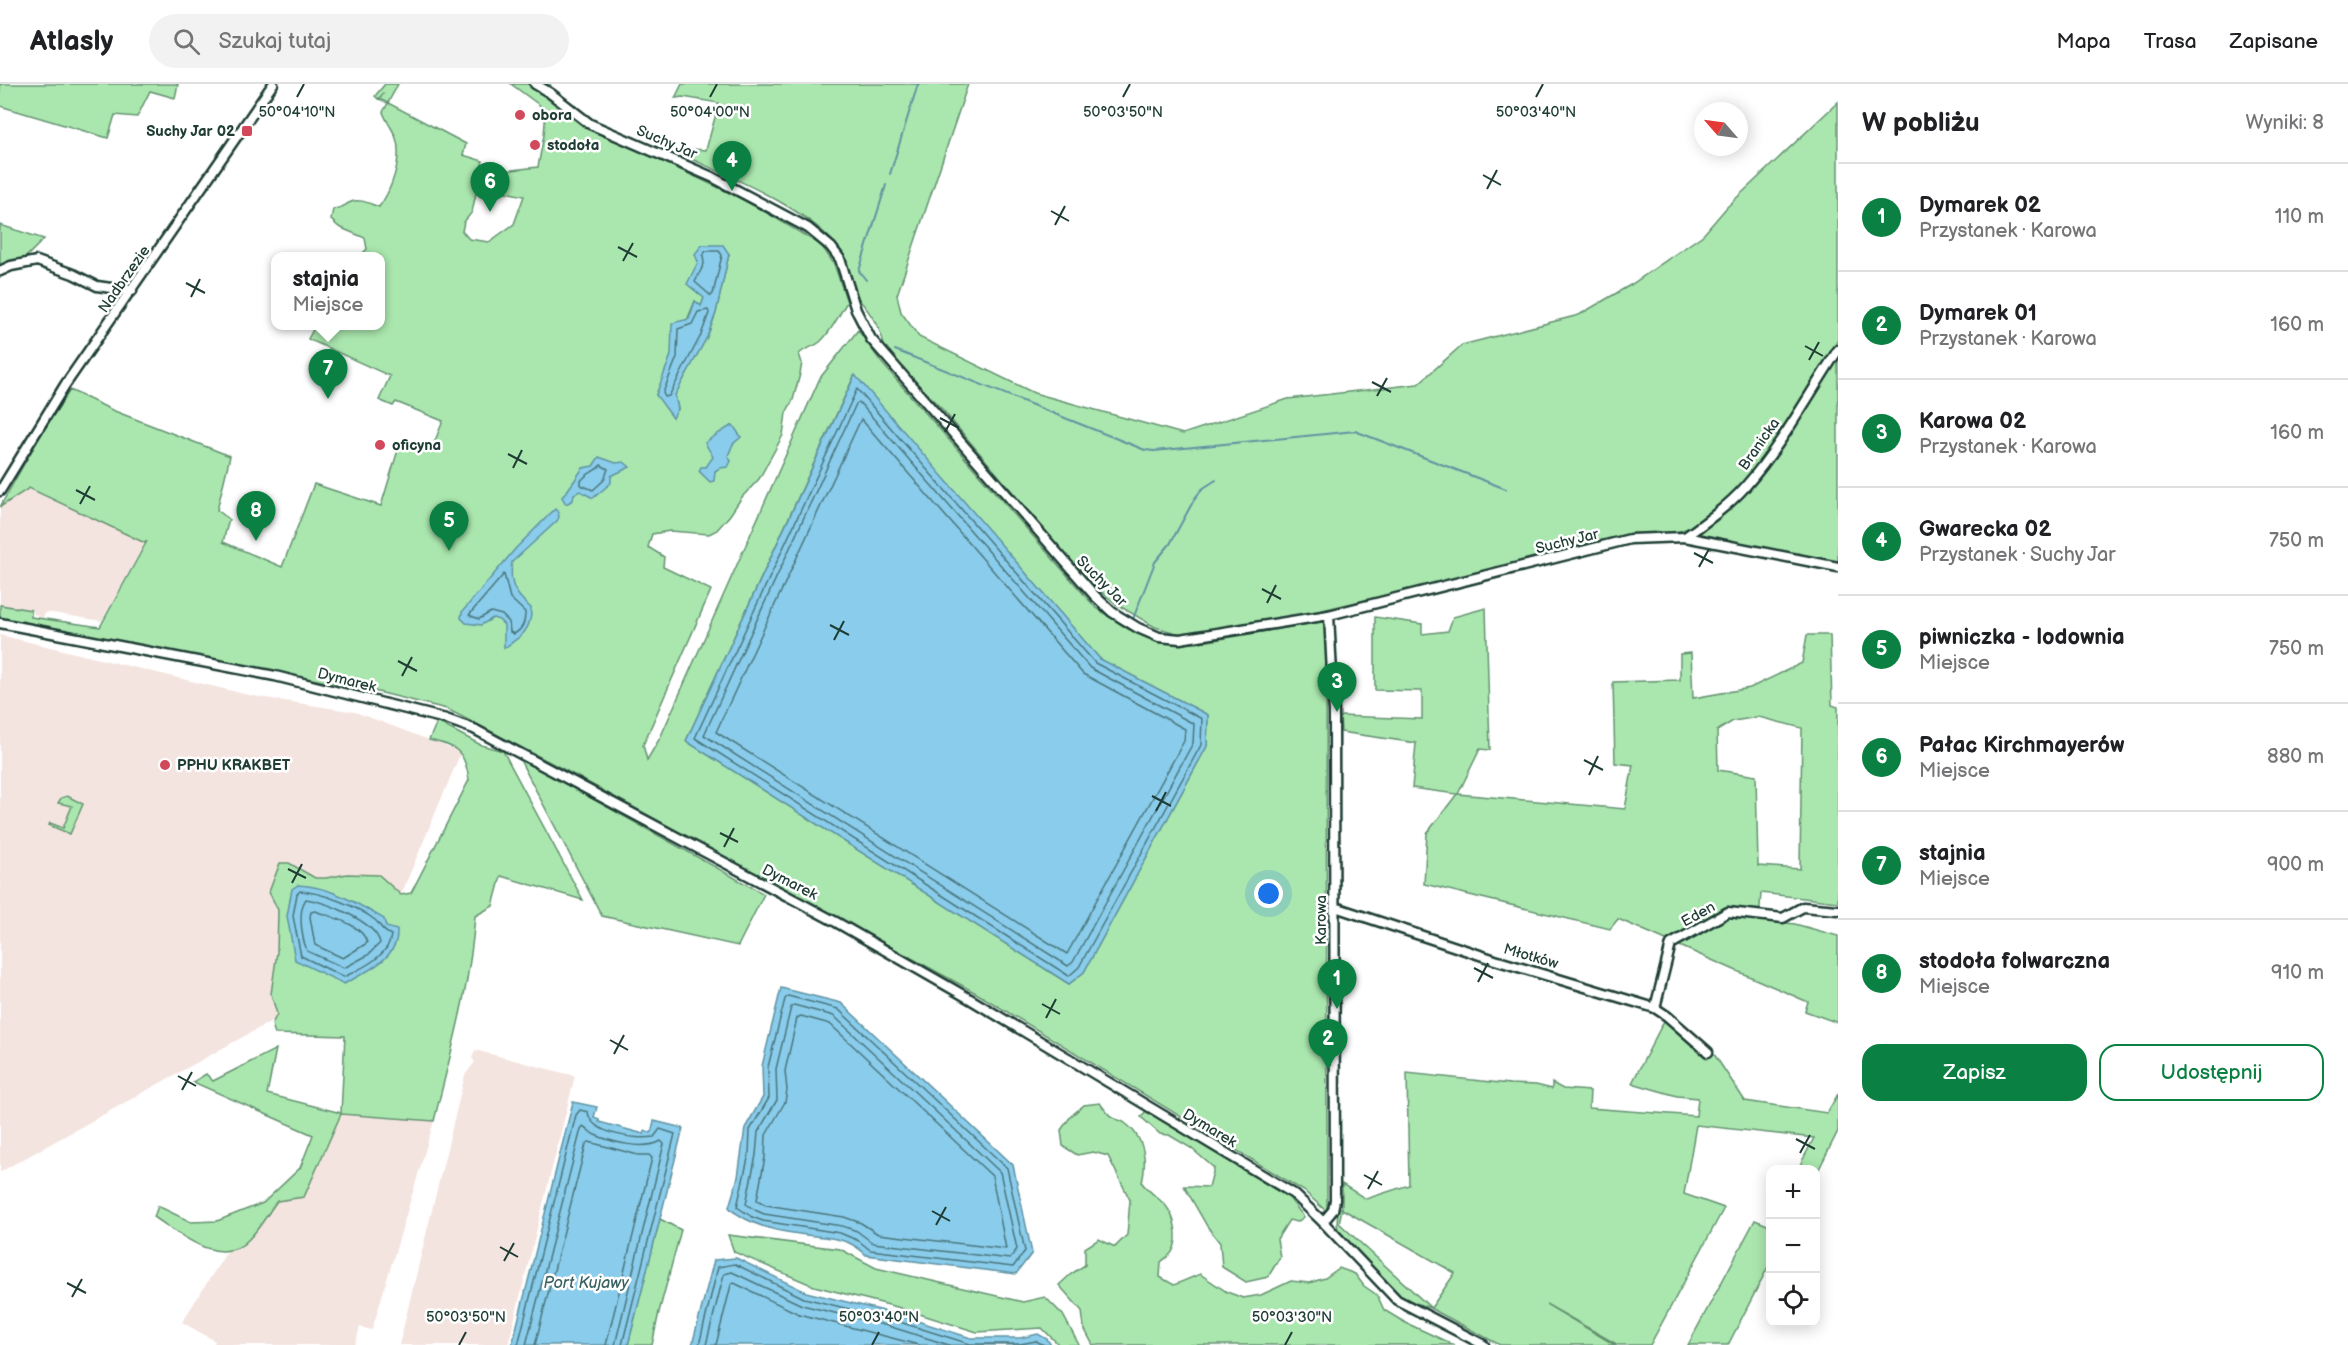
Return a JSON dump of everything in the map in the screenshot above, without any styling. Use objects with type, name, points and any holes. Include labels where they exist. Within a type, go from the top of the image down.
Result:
[{"type":"street","name":"Nadbrzezie","points":[[0,491],[65,385],[273,84]]},
{"type":"street","name":"Suchy Jar","points":[[535,84],[590,124],[712,177],[758,200],[808,228],[821,238],[840,259],[856,310],[871,339],[1095,597],[1122,619],[1149,633],[1168,639],[1180,639],[1329,615],[1630,539],[1685,537],[1838,567]]},
{"type":"street","points":[[0,271],[11,266],[38,261],[97,286],[132,291]]},
{"type":"street","name":"Branicka","points":[[1685,537],[1717,513],[1744,488],[1764,462],[1838,350]]},
{"type":"street","name":"Karowa","points":[[1323,1222],[1332,1212],[1335,1203],[1334,712],[1329,615]]},
{"type":"street","name":"Dymarek","points":[[0,623],[275,676],[446,719],[474,729],[831,919],[926,973],[1294,1194],[1397,1300],[1484,1345]]},
{"type":"street","name":"Eden","points":[[1655,1008],[1671,944],[1728,912],[1783,918],[1803,907],[1838,910]]},
{"type":"street","name":"Młotków","points":[[1335,908],[1495,960],[1655,1008],[1708,1052]]},
{"type":"shaded area","points":[[29,488],[145,543],[102,621],[46,612],[43,618],[32,613],[33,610],[0,605],[0,507]]},
{"type":"shaded area","points":[[0,635],[253,696],[355,712],[461,752],[401,895],[376,963],[0,1172]]},
{"type":"shaded area","points":[[475,1050],[575,1076],[508,1345],[399,1345],[465,1075],[475,1062],[472,1058]]},
{"type":"shaded area","points":[[341,1114],[434,1121],[372,1330],[360,1327],[355,1345],[213,1345],[215,1341],[182,1322],[226,1253],[248,1241],[277,1201],[304,1197]]},
{"type":"green space","points":[[0,84],[178,84],[175,98],[150,91],[137,117],[115,115],[108,138],[0,106]]},
{"type":"green space","points":[[385,84],[398,84],[388,103],[379,99],[384,93],[378,99],[375,96]]},
{"type":"green space","points":[[511,84],[550,84],[567,112],[595,130],[745,200],[821,245],[834,264],[847,302],[824,338],[799,354],[802,363],[800,374],[793,400],[786,413],[783,435],[759,479],[717,530],[709,534],[670,531],[652,534],[648,547],[664,557],[663,567],[711,590],[643,745],[647,760],[660,738],[820,378],[858,330],[881,362],[1095,607],[1128,629],[1161,642],[1197,643],[1326,621],[1327,1212],[1304,1191],[976,993],[565,770],[447,709],[374,691],[0,619],[0,605],[31,610],[31,617],[100,627],[147,541],[145,543],[29,488],[0,507],[38,439],[70,390],[112,410],[230,456],[217,510],[229,519],[223,542],[282,567],[314,484],[381,506],[401,440],[430,453],[443,421],[396,402],[393,406],[379,400],[390,376],[308,339],[313,330],[385,330],[385,252],[364,252],[367,249],[365,238],[339,227],[331,220],[333,209],[354,201],[379,207],[388,192],[397,165],[398,146],[383,112],[388,103],[466,144],[463,155],[483,161],[472,212],[464,222],[462,231],[469,239],[489,242],[514,224],[524,196],[501,191],[503,171],[538,167],[546,110]],"holes":[[[729,254],[716,313],[707,337],[675,395],[678,409],[656,395],[695,301],[701,306],[704,298],[698,262]],[[854,376],[1100,659],[1208,715],[1207,746],[1084,972],[1069,984],[686,741]]]},
{"type":"green space","points":[[682,84],[968,84],[897,295],[901,312],[919,337],[1034,393],[1183,434],[1288,399],[1418,384],[1462,345],[1579,315],[1632,284],[1703,235],[1727,207],[1838,102],[1838,340],[1769,449],[1741,485],[1717,508],[1688,528],[1671,534],[1635,534],[1504,568],[1296,616],[1180,634],[1155,627],[1116,604],[1088,581],[942,409],[884,350],[876,324],[854,290],[846,262],[840,250],[827,235],[791,208],[770,196],[687,157],[691,149],[706,150],[719,103],[683,97],[675,98]]},
{"type":"green space","points":[[0,225],[44,239],[24,260],[0,269]]},
{"type":"green space","points":[[1838,357],[1838,564],[1697,536],[1700,530],[1718,518],[1742,494]]},
{"type":"green space","points":[[1486,608],[1490,750],[1480,749],[1458,794],[1625,809],[1633,765],[1615,763],[1613,682],[1680,680],[1680,654],[1691,653],[1693,698],[1750,688],[1802,663],[1807,635],[1830,635],[1832,705],[1838,707],[1838,902],[1761,893],[1759,920],[1795,924],[1838,936],[1838,1023],[1805,1011],[1808,1002],[1618,919],[1610,929],[1424,884],[1427,833],[1457,794],[1412,788],[1416,743],[1341,732],[1340,716],[1422,719],[1422,691],[1375,690],[1375,617],[1422,624],[1422,634],[1448,631],[1453,617]],"holes":[[[1759,717],[1802,728],[1800,869],[1758,866],[1756,776],[1718,770],[1717,731],[1733,721]]]},
{"type":"green space","points":[[437,722],[481,745],[503,751],[583,900],[501,876],[493,906],[475,916],[464,994],[434,1121],[341,1114],[304,1197],[277,1201],[253,1235],[238,1248],[226,1251],[200,1246],[154,1217],[158,1206],[191,1222],[217,1221],[263,1203],[300,1168],[313,1135],[193,1082],[206,1074],[213,1081],[276,1049],[267,1094],[341,1113],[345,1036],[275,1034],[272,1024],[277,1014],[271,994],[277,952],[278,910],[269,892],[280,863],[289,863],[315,878],[347,874],[379,875],[401,895],[411,893],[469,780],[465,762],[458,751],[429,740]]},
{"type":"green space","points":[[519,758],[764,894],[738,946],[602,916]]},
{"type":"green space","points":[[67,796],[83,804],[70,834],[49,825],[50,823],[63,828],[72,806],[58,803],[61,798]]},
{"type":"green space","points":[[1665,1019],[1707,1056],[1712,1051],[1745,1101],[1827,1113],[1838,1094],[1838,1131],[1820,1167],[1820,1165],[1800,1165],[1814,1138],[1696,1125],[1684,1194],[1724,1208],[1650,1345],[1618,1345],[1546,1304],[1615,1345],[1500,1345],[1430,1308],[1399,1297],[1339,1235],[1337,1224],[1338,1208],[1342,1208],[1342,1184],[1366,1199],[1409,1185],[1407,1073],[1536,1085],[1552,1089],[1552,1083],[1563,1089],[1590,1091],[1589,1108],[1696,1116],[1698,1098],[1677,1096],[1632,1083]],"holes":[[[1342,1209],[1455,1273],[1431,1308],[1339,1223]]]},
{"type":"green space","points":[[1100,1103],[1110,1116],[1125,1123],[1137,1136],[1144,1158],[1142,1183],[1166,1206],[1174,1222],[1176,1241],[1171,1253],[1161,1262],[1160,1277],[1174,1285],[1200,1274],[1227,1292],[1243,1298],[1261,1295],[1291,1281],[1309,1283],[1325,1278],[1339,1268],[1355,1274],[1364,1286],[1377,1295],[1384,1310],[1454,1345],[1093,1345],[1084,1328],[1082,1311],[1059,1285],[1085,1265],[1085,1248],[1099,1239],[1115,1247],[1127,1235],[1130,1200],[1108,1156],[1093,1152],[1077,1155],[1063,1146],[1061,1130],[1071,1116],[1084,1105]]},
{"type":"green space","points":[[1146,1111],[1289,1198],[1304,1217],[1297,1222],[1289,1220],[1277,1239],[1280,1257],[1268,1277],[1246,1282],[1222,1267],[1220,1243],[1207,1226],[1184,1186],[1209,1187],[1214,1168],[1191,1148],[1169,1135],[1160,1134],[1141,1117]]},
{"type":"green space","points":[[660,1219],[681,1230],[652,1345],[628,1345]]},
{"type":"green space","points":[[1755,1220],[1766,1224],[1766,1271],[1728,1345],[1688,1345]]},
{"type":"green space","points":[[728,1235],[840,1249],[876,1268],[1023,1302],[1045,1297],[1063,1315],[1079,1345],[1059,1345],[1042,1328],[977,1332],[897,1307],[814,1286],[734,1252]]},
{"type":"water","points":[[702,245],[723,245],[729,254],[716,313],[707,337],[675,395],[678,409],[673,418],[656,395],[671,355],[672,323],[689,319],[695,301],[701,306],[704,298],[687,284],[698,262],[695,254]]},
{"type":"water","points":[[855,375],[1100,659],[1208,715],[1207,746],[1084,972],[1069,984],[686,741]]},
{"type":"water","points":[[733,425],[741,437],[733,444],[728,456],[731,461],[728,467],[715,471],[714,481],[710,482],[699,471],[701,467],[706,467],[713,457],[705,443]]},
{"type":"water","points":[[599,457],[616,463],[624,462],[630,467],[611,476],[611,483],[593,498],[580,491],[574,494],[573,500],[566,504],[562,497],[583,468],[593,466]]},
{"type":"water","points":[[555,509],[559,517],[557,521],[512,562],[512,583],[517,593],[531,608],[531,616],[524,632],[504,648],[504,625],[499,620],[493,618],[481,625],[466,623],[461,618],[462,612],[516,548]]},
{"type":"water","points":[[298,885],[332,892],[384,919],[386,927],[397,930],[393,949],[387,957],[371,969],[344,984],[295,960],[287,916],[292,889]]},
{"type":"water","points":[[781,988],[841,1003],[1013,1165],[1032,1253],[1016,1274],[866,1255],[846,1242],[771,1229],[730,1209],[738,1177],[745,1128],[763,1097],[762,1066]]},
{"type":"water","name":"Port Kujawy","points":[[573,1102],[597,1107],[594,1117],[599,1119],[599,1122],[644,1134],[645,1130],[651,1133],[654,1121],[683,1128],[628,1345],[512,1345]]},
{"type":"water","points":[[736,1258],[806,1292],[892,1313],[971,1338],[1020,1338],[1038,1334],[1047,1339],[1051,1345],[692,1345],[714,1260]]},
{"type":"waterway","points":[[890,174],[918,84]]},
{"type":"waterway","points":[[866,280],[859,271],[886,185]]},
{"type":"waterway","points":[[895,350],[1145,450],[1154,451],[1355,431],[1506,489]]},
{"type":"waterway","points":[[1133,619],[1155,562],[1170,544],[1195,498],[1202,489],[1216,480]]},
{"type":"place","name":"obora","points":[[520,115]]},
{"type":"place","name":"Suchy Jar 02","points":[[247,131]]},
{"type":"place","name":"stodoła","points":[[535,145]]},
{"type":"place","name":"Gwarecka 02","points":[[732,191]]},
{"type":"place","name":"Pałac Kirchmayerów","points":[[490,212]]},
{"type":"place","name":"stajnia","points":[[328,399]]},
{"type":"place","name":"oficyna","points":[[380,445]]},
{"type":"place","name":"stodoła folwarczna","points":[[256,541]]},
{"type":"place","name":"piwniczka - lodownia","points":[[449,551]]},
{"type":"place","name":"Karowa 02","points":[[1337,712]]},
{"type":"place","name":"PPHU KRAKBET","points":[[165,765]]},
{"type":"place","name":"Dymarek 02","points":[[1337,1009]]},
{"type":"place","name":"Dymarek 01","points":[[1328,1069]]}]
